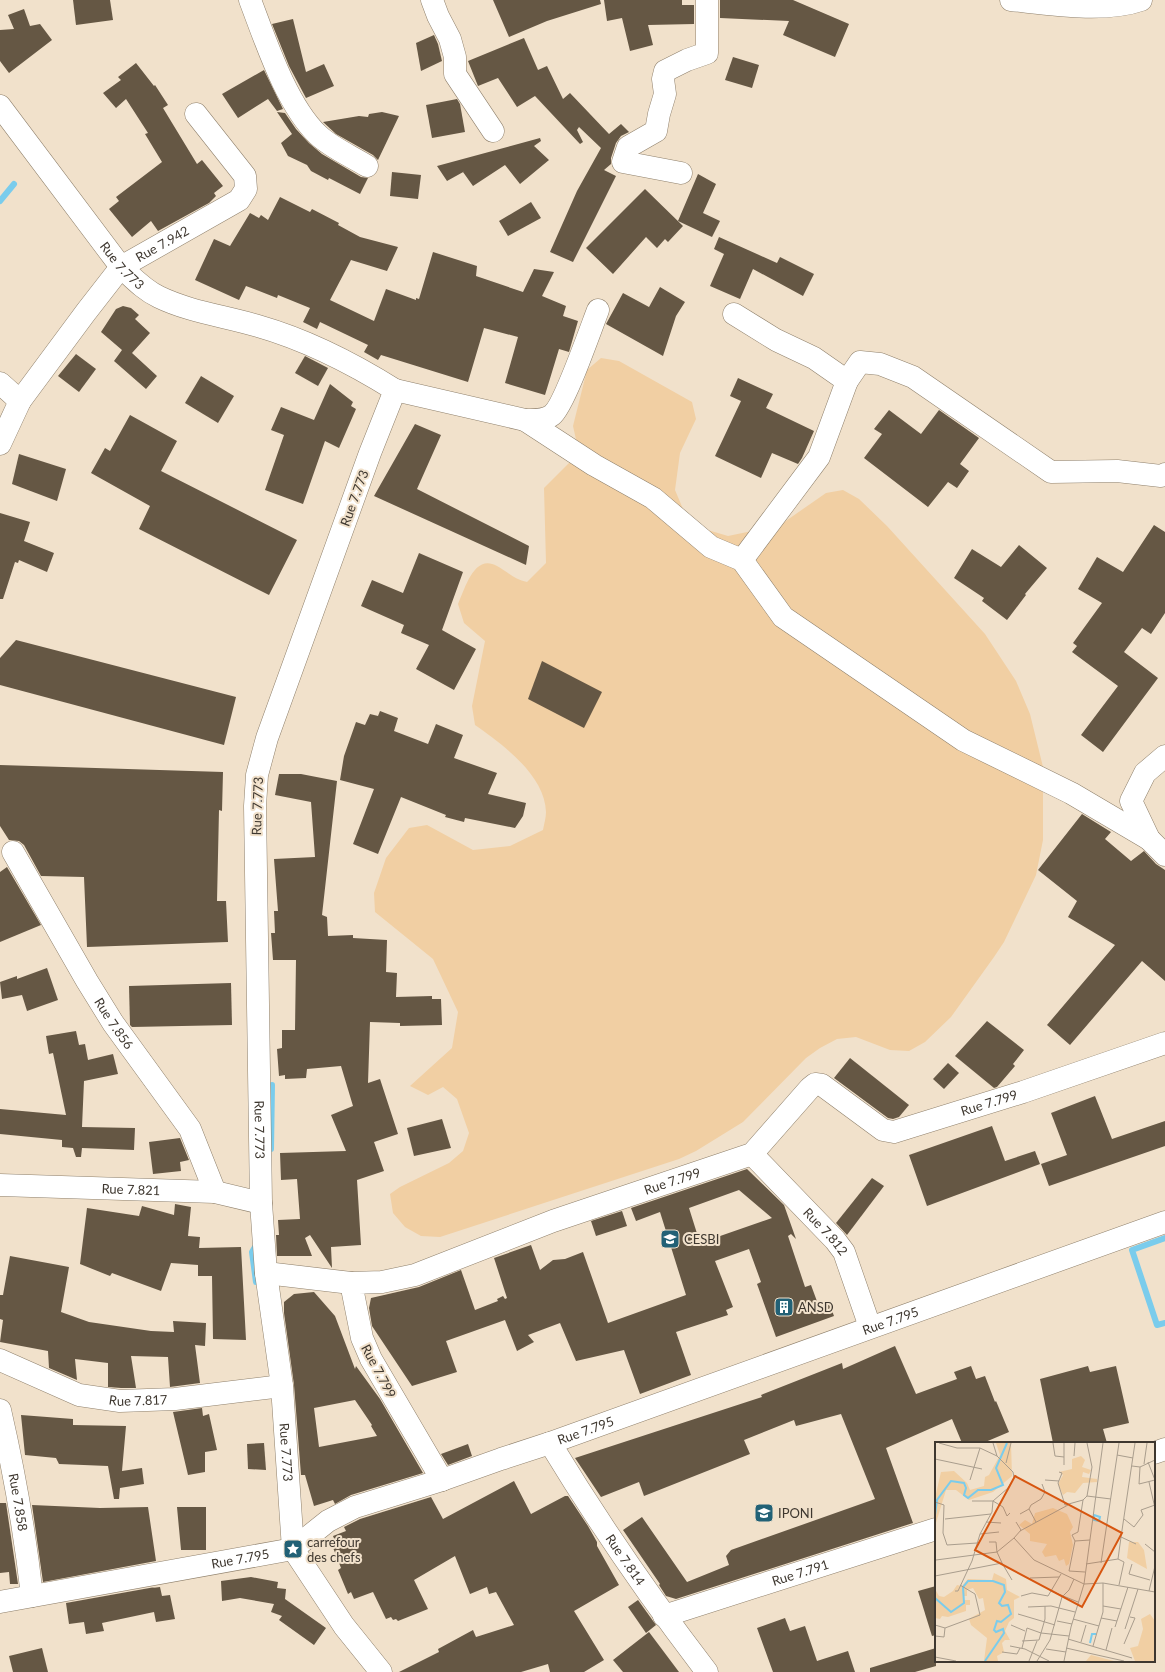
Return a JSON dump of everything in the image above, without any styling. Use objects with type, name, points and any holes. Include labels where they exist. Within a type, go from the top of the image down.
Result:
[{"type":"street","points":[[250,0],[278,72],[301,114],[318,135],[336,148],[367,166]]},
{"type":"street","points":[[432,0],[438,16],[450,39],[455,57],[455,74],[493,131]]},
{"type":"street","points":[[681,173],[623,162],[628,147],[656,131],[665,94],[663,79],[664,71],[687,60],[707,54],[706,0]]},
{"type":"street","points":[[1011,0],[1096,7],[1131,3],[1141,0]]},
{"type":"street","name":"Rue 7.773","points":[[0,106],[121,267],[143,287],[158,297],[204,314],[258,326],[307,343],[361,369],[395,390],[370,453],[267,738],[257,775],[255,806],[261,1203],[266,1273],[282,1386],[293,1549],[344,1626],[382,1672]]},
{"type":"street","name":"Rue 7.942","points":[[0,444],[20,402],[121,267],[239,200],[246,189],[245,176],[196,114]]},
{"type":"street","points":[[395,390],[525,420],[542,420],[553,414],[563,397],[598,310]]},
{"type":"street","points":[[734,314],[776,340],[814,358],[847,381]]},
{"type":"street","points":[[742,560],[820,457],[847,381],[860,362],[880,364],[913,377],[1051,472],[1117,471],[1161,476],[1165,474]]},
{"type":"street","points":[[0,384],[20,402]]},
{"type":"street","points":[[525,420],[594,464],[653,498],[711,547],[742,560],[783,617],[963,740],[1071,793],[1148,839],[1165,855]]},
{"type":"street","points":[[1148,839],[1131,801],[1145,773],[1165,756]]},
{"type":"street","name":"Rue 7.856","points":[[12,852],[113,1023],[187,1124],[215,1192]]},
{"type":"street","name":"Rue 7.799","points":[[442,1480],[371,1359],[362,1338],[351,1283],[382,1282],[415,1275],[553,1220],[752,1154],[815,1084],[822,1085],[883,1130],[894,1132],[1023,1092],[1165,1043]]},
{"type":"street","name":"Rue 7.812","points":[[752,1154],[835,1240],[844,1252],[870,1327]]},
{"type":"street","name":"Rue 7.821","points":[[0,1185],[215,1192],[261,1203]]},
{"type":"street","name":"Rue 7.795","points":[[0,1602],[293,1549],[328,1522],[355,1507],[442,1480],[550,1443],[1165,1222]]},
{"type":"street","points":[[266,1273],[351,1283]]},
{"type":"street","name":"Rue 7.817","points":[[0,1360],[79,1394],[120,1401],[175,1399],[282,1386]]},
{"type":"street","name":"Rue 7.858","points":[[0,1410],[13,1466],[28,1560],[32,1596]]},
{"type":"street","name":"Rue 7.814","points":[[550,1443],[583,1497],[664,1616],[707,1672]]},
{"type":"street","points":[[1155,1453],[1165,1449]]},
{"type":"street","name":"Rue 7.791","points":[[664,1616],[935,1529]]},
{"type":"shaded area","points":[[601,358],[619,361],[692,402],[696,419],[680,453],[675,490],[686,516],[701,528],[728,536],[780,525],[826,493],[843,490],[859,499],[887,526],[985,634],[1016,681],[1030,714],[1043,767],[1043,840],[1036,875],[1004,942],[951,1017],[925,1042],[909,1051],[890,1050],[856,1037],[837,1039],[820,1048],[806,1058],[743,1122],[696,1151],[679,1159],[440,1237],[421,1236],[405,1227],[393,1213],[390,1194],[400,1187],[449,1163],[463,1151],[469,1133],[457,1099],[443,1087],[428,1095],[410,1086],[452,1048],[458,1012],[433,959],[375,912],[374,893],[386,858],[409,828],[427,825],[473,850],[510,846],[543,830],[546,812],[544,798],[538,785],[530,773],[509,751],[475,725],[472,706],[485,641],[464,623],[458,604],[467,582],[476,568],[482,564],[489,563],[497,566],[515,578],[527,582],[546,563],[544,488],[579,453],[573,426],[587,370]]},
{"type":"building","points":[[73,0],[110,0],[113,20],[76,25]]},
{"type":"building","points":[[493,0],[600,0],[601,4],[547,21],[509,37]]},
{"type":"building","points":[[604,0],[682,0],[682,5],[694,5],[694,24],[648,25],[653,45],[630,51],[622,18],[607,21]]},
{"type":"building","points":[[720,0],[793,0],[849,24],[835,57],[783,35],[789,21],[720,18]]},
{"type":"building","points":[[24,9],[30,26],[40,24],[52,40],[9,73],[0,61],[0,30],[14,29],[8,15]]},
{"type":"building","points":[[293,19],[306,72],[324,64],[334,86],[306,98],[289,66],[272,24]]},
{"type":"building","points":[[434,35],[442,61],[421,71],[416,43]]},
{"type":"building","points":[[524,38],[538,70],[547,66],[563,99],[570,93],[609,134],[621,124],[629,132],[621,136],[616,143],[611,158],[611,164],[604,170],[616,176],[573,262],[550,252],[577,191],[601,148],[579,127],[577,130],[583,142],[580,144],[535,96],[517,107],[498,78],[478,86],[468,61]]},
{"type":"building","points":[[733,57],[759,65],[752,88],[725,80]]},
{"type":"building","points":[[136,63],[154,86],[155,85],[168,105],[163,108],[197,164],[202,160],[223,186],[214,193],[216,196],[209,203],[158,231],[151,221],[132,237],[109,209],[119,201],[116,197],[162,162],[145,134],[148,133],[126,99],[116,108],[103,93],[121,80],[118,77]]},
{"type":"building","points":[[264,70],[283,109],[277,111],[268,99],[238,118],[222,94]]},
{"type":"building","points":[[457,99],[460,104],[465,132],[432,138],[426,105]]},
{"type":"building","points":[[277,112],[285,113],[296,129],[322,154],[361,177],[368,178],[360,194],[329,178],[328,180],[311,171],[307,165],[288,156],[281,143],[292,134]]},
{"type":"building","points":[[382,112],[399,116],[378,160],[373,155],[336,134],[323,122],[359,116],[368,117],[369,114]]},
{"type":"building","points":[[540,138],[541,141],[534,146],[549,160],[520,184],[505,165],[473,186],[463,172],[447,181],[437,166]]},
{"type":"building","points":[[392,172],[421,175],[418,199],[390,196]]},
{"type":"building","points":[[698,174],[716,184],[703,213],[720,221],[712,237],[678,221]]},
{"type":"building","points":[[645,189],[683,226],[668,242],[665,239],[657,248],[646,237],[613,274],[586,248]]},
{"type":"building","points":[[280,197],[310,212],[312,209],[339,223],[338,225],[360,237],[398,247],[387,271],[351,260],[330,300],[374,321],[386,289],[416,300],[416,298],[419,299],[433,252],[477,266],[476,276],[523,292],[534,269],[554,272],[542,296],[566,306],[563,316],[578,321],[569,352],[559,349],[545,395],[505,383],[518,337],[484,328],[468,382],[381,355],[378,360],[364,352],[368,345],[320,322],[317,329],[303,322],[310,308],[278,295],[277,298],[246,286],[239,300],[195,280],[214,239],[230,246],[250,213],[259,218],[261,215],[268,220]]},
{"type":"building","points":[[531,202],[541,218],[508,236],[499,221]]},
{"type":"building","points":[[719,237],[777,263],[780,257],[814,274],[803,296],[753,269],[740,299],[710,286],[724,254],[714,249]]},
{"type":"building","points":[[660,287],[685,302],[676,316],[663,356],[606,324],[623,293],[649,307]]},
{"type":"building","points":[[123,306],[131,308],[139,315],[135,319],[150,333],[132,353],[157,376],[146,389],[114,361],[122,350],[101,332],[116,309]]},
{"type":"building","points":[[76,354],[96,369],[79,392],[58,376]]},
{"type":"building","points":[[305,356],[328,368],[318,386],[295,373]]},
{"type":"building","points":[[201,376],[234,396],[218,423],[185,403]]},
{"type":"building","points":[[738,378],[773,394],[766,408],[814,431],[798,464],[772,453],[761,478],[715,456],[741,401],[730,396]]},
{"type":"building","points":[[330,384],[353,402],[351,406],[356,409],[339,448],[325,441],[303,504],[265,490],[284,435],[271,430],[281,407],[314,420]]},
{"type":"building","points":[[889,410],[921,434],[939,410],[979,438],[960,464],[969,471],[957,488],[948,482],[928,507],[864,458],[882,434],[874,429]]},
{"type":"building","points":[[130,415],[177,441],[161,471],[297,540],[269,595],[139,529],[150,506],[91,473],[105,448],[110,451]]},
{"type":"building","points":[[415,424],[441,435],[417,489],[529,546],[526,565],[374,496]]},
{"type":"building","points":[[19,454],[66,469],[57,501],[12,484]]},
{"type":"building","points":[[0,513],[30,522],[24,541],[54,553],[47,572],[19,560],[18,563],[15,562],[3,599],[0,599]]},
{"type":"building","points":[[1154,525],[1165,532],[1165,613],[1151,634],[1142,628],[1124,652],[1158,678],[1103,752],[1081,735],[1118,686],[1072,652],[1077,646],[1073,643],[1102,603],[1078,589],[1097,557],[1123,572]]},
{"type":"building","points":[[1019,545],[1047,568],[1025,594],[1026,595],[1007,620],[982,601],[984,598],[954,578],[972,549],[1001,567]]},
{"type":"building","points":[[419,553],[463,572],[442,630],[476,649],[454,690],[416,669],[429,645],[401,633],[404,625],[361,606],[372,580],[403,593]]},
{"type":"building","points":[[16,640],[236,697],[224,745],[0,685],[0,658]]},
{"type":"building","points":[[542,661],[602,692],[584,728],[528,699]]},
{"type":"building","points":[[380,711],[398,718],[394,731],[428,744],[436,724],[463,735],[454,758],[497,773],[488,794],[526,803],[523,816],[515,828],[465,818],[464,822],[445,817],[446,815],[401,797],[378,854],[353,844],[374,789],[340,780],[344,756],[356,722],[365,725],[370,714],[378,716]]},
{"type":"building","points":[[0,765],[223,772],[222,811],[219,810],[217,901],[226,901],[228,942],[87,947],[84,877],[41,876],[24,845],[19,841],[9,840],[0,826]]},
{"type":"building","points":[[279,774],[301,774],[337,781],[322,915],[327,917],[328,936],[353,935],[353,938],[387,940],[386,972],[397,973],[396,997],[432,996],[432,999],[441,999],[442,1025],[400,1026],[400,1023],[370,1022],[368,1083],[380,1079],[398,1134],[374,1142],[384,1171],[357,1180],[361,1245],[331,1247],[332,1268],[310,1235],[305,1238],[312,1256],[277,1256],[276,1235],[279,1235],[278,1220],[300,1219],[297,1179],[281,1180],[280,1153],[346,1151],[331,1115],[353,1106],[341,1066],[307,1069],[306,1078],[285,1079],[285,1075],[279,1076],[277,1049],[282,1048],[282,1030],[295,1030],[296,960],[273,960],[271,933],[275,933],[274,911],[278,911],[274,859],[315,857],[311,802],[275,795]]},
{"type":"building","points":[[1082,814],[1111,832],[1105,839],[1131,861],[1144,851],[1156,864],[1165,870],[1165,981],[1142,961],[1070,1045],[1047,1025],[1115,945],[1068,917],[1077,901],[1038,870]]},
{"type":"building","points":[[7,867],[41,925],[0,942],[0,872]]},
{"type":"building","points":[[47,968],[58,1000],[27,1011],[22,995],[2,999],[0,982],[17,976],[17,979]]},
{"type":"building","points":[[231,983],[232,1025],[132,1027],[130,1025],[129,986]]},
{"type":"building","points":[[987,1021],[1024,1050],[1013,1064],[1015,1066],[997,1087],[994,1088],[955,1056]]},
{"type":"building","points":[[76,1031],[79,1045],[85,1044],[88,1060],[113,1054],[118,1074],[84,1081],[82,1127],[135,1128],[134,1150],[82,1148],[81,1157],[76,1157],[73,1148],[62,1147],[62,1140],[0,1134],[0,1109],[66,1115],[53,1053],[49,1054],[46,1036]]},
{"type":"building","points":[[850,1058],[909,1105],[899,1117],[893,1119],[888,1118],[834,1078]]},
{"type":"building","points":[[948,1063],[959,1073],[944,1089],[933,1079]]},
{"type":"building","points":[[1095,1096],[1112,1139],[1165,1121],[1165,1146],[1049,1186],[1041,1164],[1067,1155],[1051,1113]]},
{"type":"building","points":[[442,1119],[451,1148],[414,1156],[407,1128]]},
{"type":"building","points":[[992,1126],[1005,1161],[1035,1151],[1040,1164],[927,1206],[909,1155]]},
{"type":"building","points":[[180,1138],[189,1160],[180,1162],[181,1171],[153,1174],[149,1142]]},
{"type":"building","points":[[747,1169],[784,1205],[796,1239],[791,1234],[788,1236],[805,1287],[811,1285],[818,1304],[828,1300],[834,1316],[776,1337],[757,1284],[761,1282],[749,1249],[715,1261],[733,1307],[726,1310],[728,1315],[676,1332],[691,1375],[640,1394],[624,1350],[576,1361],[560,1323],[528,1335],[534,1342],[517,1351],[505,1320],[446,1341],[457,1372],[412,1386],[372,1326],[369,1308],[371,1298],[419,1287],[461,1270],[475,1310],[498,1301],[497,1299],[503,1296],[505,1299],[507,1298],[494,1258],[531,1245],[540,1270],[553,1260],[565,1259],[583,1252],[608,1323],[686,1295],[660,1212],[636,1221],[631,1208]],"holes":[[[739,1190],[772,1218],[700,1243],[689,1208]]]},
{"type":"building","points":[[872,1178],[884,1186],[847,1235],[836,1223]]},
{"type":"building","points":[[175,1204],[191,1207],[188,1236],[200,1237],[199,1248],[241,1247],[246,1340],[213,1339],[212,1276],[198,1276],[198,1265],[171,1263],[161,1291],[112,1273],[110,1276],[80,1264],[87,1208],[139,1216],[142,1206],[174,1215]]},
{"type":"building","points":[[622,1211],[627,1226],[596,1236],[591,1221]]},
{"type":"building","points":[[10,1256],[69,1267],[61,1312],[89,1322],[151,1331],[174,1332],[173,1321],[206,1323],[205,1346],[195,1345],[200,1383],[170,1387],[168,1357],[131,1356],[136,1388],[108,1387],[108,1363],[75,1359],[77,1380],[49,1368],[48,1351],[0,1342],[3,1320],[0,1319],[0,1295],[3,1295]]},
{"type":"building","points":[[314,1292],[335,1316],[355,1369],[356,1366],[380,1399],[423,1473],[351,1495],[335,1504],[333,1500],[314,1506],[305,1475],[301,1475],[294,1385],[284,1313],[284,1302],[294,1294]],"holes":[[[355,1400],[372,1425],[371,1426],[377,1436],[319,1447],[314,1408]]]},
{"type":"building","points":[[895,1346],[916,1394],[957,1379],[954,1372],[971,1366],[976,1379],[985,1376],[1009,1432],[985,1442],[962,1442],[952,1419],[886,1448],[913,1523],[676,1599],[666,1596],[659,1585],[660,1584],[623,1530],[642,1517],[687,1582],[729,1565],[726,1556],[731,1550],[875,1499],[841,1414],[796,1426],[794,1420],[744,1440],[750,1454],[644,1496],[639,1482],[601,1497],[575,1458],[762,1397],[761,1395],[842,1363],[843,1369]]},
{"type":"building","points":[[1088,1366],[1090,1372],[1116,1366],[1129,1423],[1103,1429],[1107,1442],[1053,1442],[1040,1379]]},
{"type":"building","points":[[202,1408],[203,1416],[209,1414],[217,1450],[205,1452],[205,1472],[188,1475],[173,1412]]},
{"type":"building","points":[[21,1415],[73,1419],[73,1425],[126,1426],[122,1471],[142,1468],[144,1484],[120,1488],[119,1499],[114,1499],[108,1466],[59,1464],[56,1458],[25,1455]]},
{"type":"building","points":[[264,1443],[266,1470],[248,1469],[247,1444]]},
{"type":"building","points":[[468,1444],[472,1456],[448,1465],[441,1454]]},
{"type":"building","points":[[514,1481],[531,1514],[565,1496],[568,1496],[588,1526],[597,1542],[597,1546],[619,1585],[574,1611],[604,1660],[584,1672],[550,1672],[548,1664],[521,1672],[399,1672],[439,1652],[438,1649],[473,1630],[476,1637],[514,1625],[496,1592],[489,1594],[487,1587],[470,1594],[455,1556],[414,1580],[428,1609],[398,1621],[396,1619],[393,1620],[391,1617],[386,1619],[373,1592],[354,1599],[351,1592],[348,1594],[338,1570],[341,1568],[332,1545],[336,1543],[333,1536],[346,1531],[344,1527],[360,1519],[431,1497],[443,1519]]},
{"type":"building","points":[[0,1503],[6,1503],[18,1584],[10,1584],[9,1572],[0,1573]]},
{"type":"building","points":[[32,1505],[100,1508],[148,1507],[156,1561],[43,1582]]},
{"type":"building","points":[[177,1507],[206,1507],[206,1550],[181,1550]]},
{"type":"building","points":[[251,1577],[278,1582],[277,1588],[286,1589],[285,1599],[326,1628],[314,1645],[279,1620],[282,1616],[271,1612],[274,1604],[240,1598],[222,1601],[221,1581]]},
{"type":"building","points":[[935,1586],[935,1635],[932,1636],[918,1591]]},
{"type":"building","points":[[155,1587],[152,1588],[160,1587],[162,1596],[170,1595],[175,1619],[156,1622],[154,1612],[102,1623],[104,1631],[86,1634],[84,1622],[69,1624],[66,1603]]},
{"type":"building","points":[[638,1600],[656,1625],[646,1633],[628,1607]]},
{"type":"building","points":[[785,1618],[790,1631],[805,1626],[817,1661],[848,1651],[855,1672],[773,1672],[757,1628]]},
{"type":"building","points":[[649,1632],[679,1672],[623,1672],[613,1660]]},
{"type":"building","points":[[42,1648],[48,1672],[13,1672],[9,1656]]},
{"type":"building","points":[[935,1648],[936,1666],[915,1672],[870,1672],[870,1668]]},
{"type":"waterway","points":[[0,201],[14,184]]},
{"type":"waterway","points":[[271,1149],[272,1085]]},
{"type":"waterway","points":[[1165,1238],[1132,1250],[1157,1325],[1165,1323]]},
{"type":"waterway","points":[[255,1247],[252,1252],[256,1282]]},
{"type":"place","name":"CESBI","points":[[670,1239]]},
{"type":"place","name":"ANSD","points":[[784,1307]]},
{"type":"place","name":"IPONI","points":[[764,1513]]},
{"type":"place","name":"carrefour des chefs","points":[[293,1549]]}]
